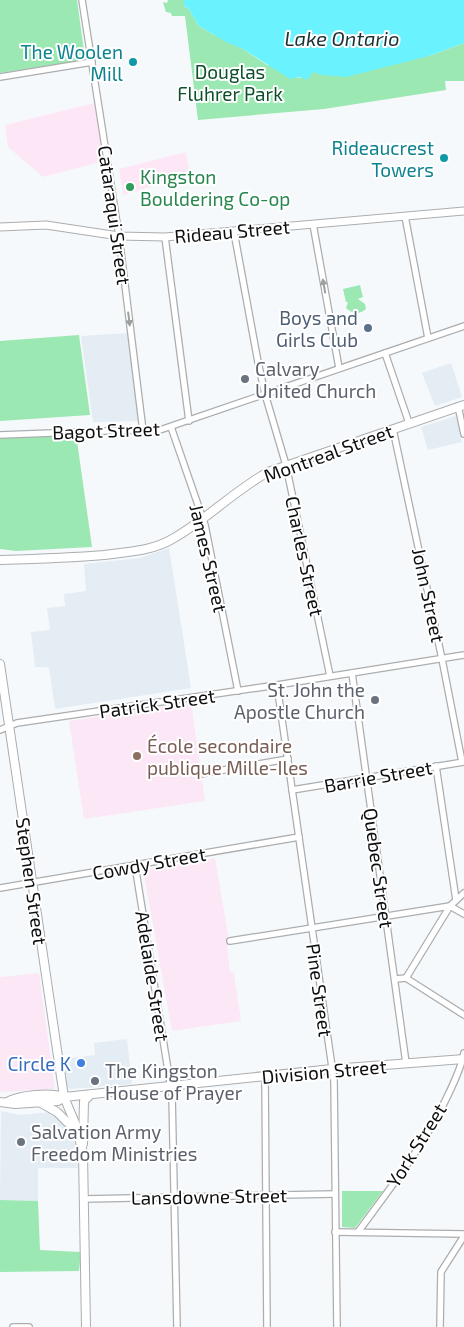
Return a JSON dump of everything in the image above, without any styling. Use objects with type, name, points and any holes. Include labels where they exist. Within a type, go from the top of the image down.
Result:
[{"type":"main road","name":"Montreal Street","points":[[0,560],[66,558],[159,546],[174,538],[246,484],[268,472],[461,406]]},
{"type":"main road","name":"Stephen Street","points":[[0,664],[64,1097],[78,1133],[82,1153]]},
{"type":"main road","name":"Division Street","points":[[4,1102],[16,1098],[57,1095],[64,1097],[464,1057]]},
{"type":"main road","points":[[86,1327],[82,1153],[84,1101],[90,1094]]},
{"type":"main road","name":"Division Street","points":[[4,1102],[15,1104],[58,1101],[64,1097]]},
{"type":"main road","points":[[38,1102],[57,1112],[78,1133]]},
{"type":"street","name":"Cataraqui Street","points":[[82,0],[119,236],[143,431]]},
{"type":"street","points":[[0,76],[92,62]]},
{"type":"street","name":"Rideau Street","points":[[0,227],[46,226],[119,236],[165,237],[464,211]]},
{"type":"street","points":[[405,216],[428,338]]},
{"type":"street","points":[[313,224],[339,368]]},
{"type":"street","name":"Charles Street","points":[[234,232],[258,362],[265,394],[286,465],[330,676]]},
{"type":"street","points":[[165,237],[189,420]]},
{"type":"street","name":"Bagot Street","points":[[0,435],[130,430],[154,432],[464,326]]},
{"type":"street","points":[[385,353],[408,423]]},
{"type":"street","points":[[461,406],[464,434]]},
{"type":"street","name":"James Street","points":[[171,427],[202,518],[238,691]]},
{"type":"street","name":"John Street","points":[[393,429],[463,762]]},
{"type":"street","name":"Patrick Street","points":[[0,730],[17,723],[238,691],[464,655]]},
{"type":"street","name":"Quebec Street","points":[[352,672],[396,979],[406,1063]]},
{"type":"street","name":"Pine Street","points":[[277,685],[334,1081],[337,1327]]},
{"type":"street","points":[[200,774],[288,759]]},
{"type":"street","name":"Barrie Street","points":[[292,790],[463,762]]},
{"type":"street","points":[[436,766],[456,900]]},
{"type":"street","name":"Cowdy Street","points":[[0,888],[299,837]]},
{"type":"street","name":"Adelaide Street","points":[[135,866],[171,1086],[177,1327]]},
{"type":"street","points":[[406,978],[450,906],[464,893]]},
{"type":"street","points":[[230,941],[450,906],[464,914]]},
{"type":"street","points":[[396,979],[406,978],[464,1015]]},
{"type":"street","name":"York Street","points":[[358,1232],[438,1117],[464,1057]]},
{"type":"street","points":[[265,1076],[267,1327]]},
{"type":"street","name":"Lansdowne Street","points":[[83,1199],[335,1194]]},
{"type":"street","points":[[336,1232],[464,1235]]},
{"type":"street","points":[[440,1327],[441,1272],[464,1235]]},
{"type":"street","points":[[13,1327],[29,1327]]},
{"type":"shaded area","points":[[94,103],[104,161],[43,177],[8,147],[5,125]]},
{"type":"shaded area","points":[[186,152],[190,175],[123,195],[119,169]]},
{"type":"shaded area","points":[[128,333],[140,421],[93,422],[81,336]]},
{"type":"shaded area","points":[[451,363],[462,397],[435,406],[422,373]]},
{"type":"shaded area","points":[[456,416],[462,442],[428,450],[421,427]]},
{"type":"shaded area","points":[[169,548],[191,688],[55,709],[49,667],[35,667],[31,632],[50,630],[47,608],[65,606],[64,594],[86,591],[84,564],[140,558]]},
{"type":"shaded area","name":"École secondaire publique Mille-Iles","points":[[191,702],[205,801],[84,819],[69,721]]},
{"type":"shaded area","points":[[215,858],[228,934],[229,945],[227,946],[230,972],[234,973],[241,1021],[172,1031],[143,870]]},
{"type":"shaded area","points":[[39,973],[55,1089],[0,1092],[0,977]]},
{"type":"shaded area","points":[[127,1039],[132,1084],[71,1089],[67,1087],[63,1059],[95,1055],[94,1043]]},
{"type":"shaded area","points":[[1,1111],[19,1115],[52,1112],[65,1126],[75,1144],[78,1168],[38,1168],[38,1201],[0,1200]]},
{"type":"green space","points":[[0,0],[77,0],[85,58],[78,61],[0,73]]},
{"type":"green space","name":"Douglas Fluhrer Park","points":[[168,0],[184,0],[184,6],[188,8],[199,26],[292,78],[309,77],[313,71],[429,56],[464,43],[464,81],[445,81],[446,90],[324,109],[198,120],[185,16],[172,16],[171,13],[166,12],[163,2],[167,3]]},
{"type":"green space","points":[[360,285],[363,297],[358,299],[365,304],[366,309],[356,313],[351,312],[346,308],[348,302],[346,302],[343,289]]},
{"type":"green space","points":[[79,335],[90,415],[0,421],[0,341]]},
{"type":"green space","points":[[76,434],[92,547],[16,551],[0,549],[0,438]]},
{"type":"green space","points":[[342,1191],[383,1191],[355,1228],[342,1227]]},
{"type":"green space","points":[[0,1200],[38,1201],[40,1250],[81,1252],[79,1271],[0,1272]]},
{"type":"water","name":"Lake Ontario","points":[[184,0],[464,0],[464,43],[429,56],[346,77],[322,75],[313,72],[307,80],[300,77],[290,79],[243,49],[226,42],[199,26],[188,8],[184,6]]},
{"type":"place","name":"The Woolen Mill","points":[[133,62]]},
{"type":"place","name":"Rideaucrest Towers","points":[[444,158]]},
{"type":"place","name":"Kingston Bouldering Co-op","points":[[130,187]]},
{"type":"place","name":"Boys and Girls Club","points":[[368,328]]},
{"type":"place","name":"Calvary United Church","points":[[245,379]]},
{"type":"place","name":"St. John the Apostle Church","points":[[375,700]]},
{"type":"place","name":"École secondaire publique Mille-Iles","points":[[137,756]]},
{"type":"place","name":"Circle K","points":[[81,1063]]},
{"type":"place","name":"The Kingston House of Prayer","points":[[95,1081]]},
{"type":"place","name":"Salvation Army Freedom Ministries","points":[[21,1142]]}]
